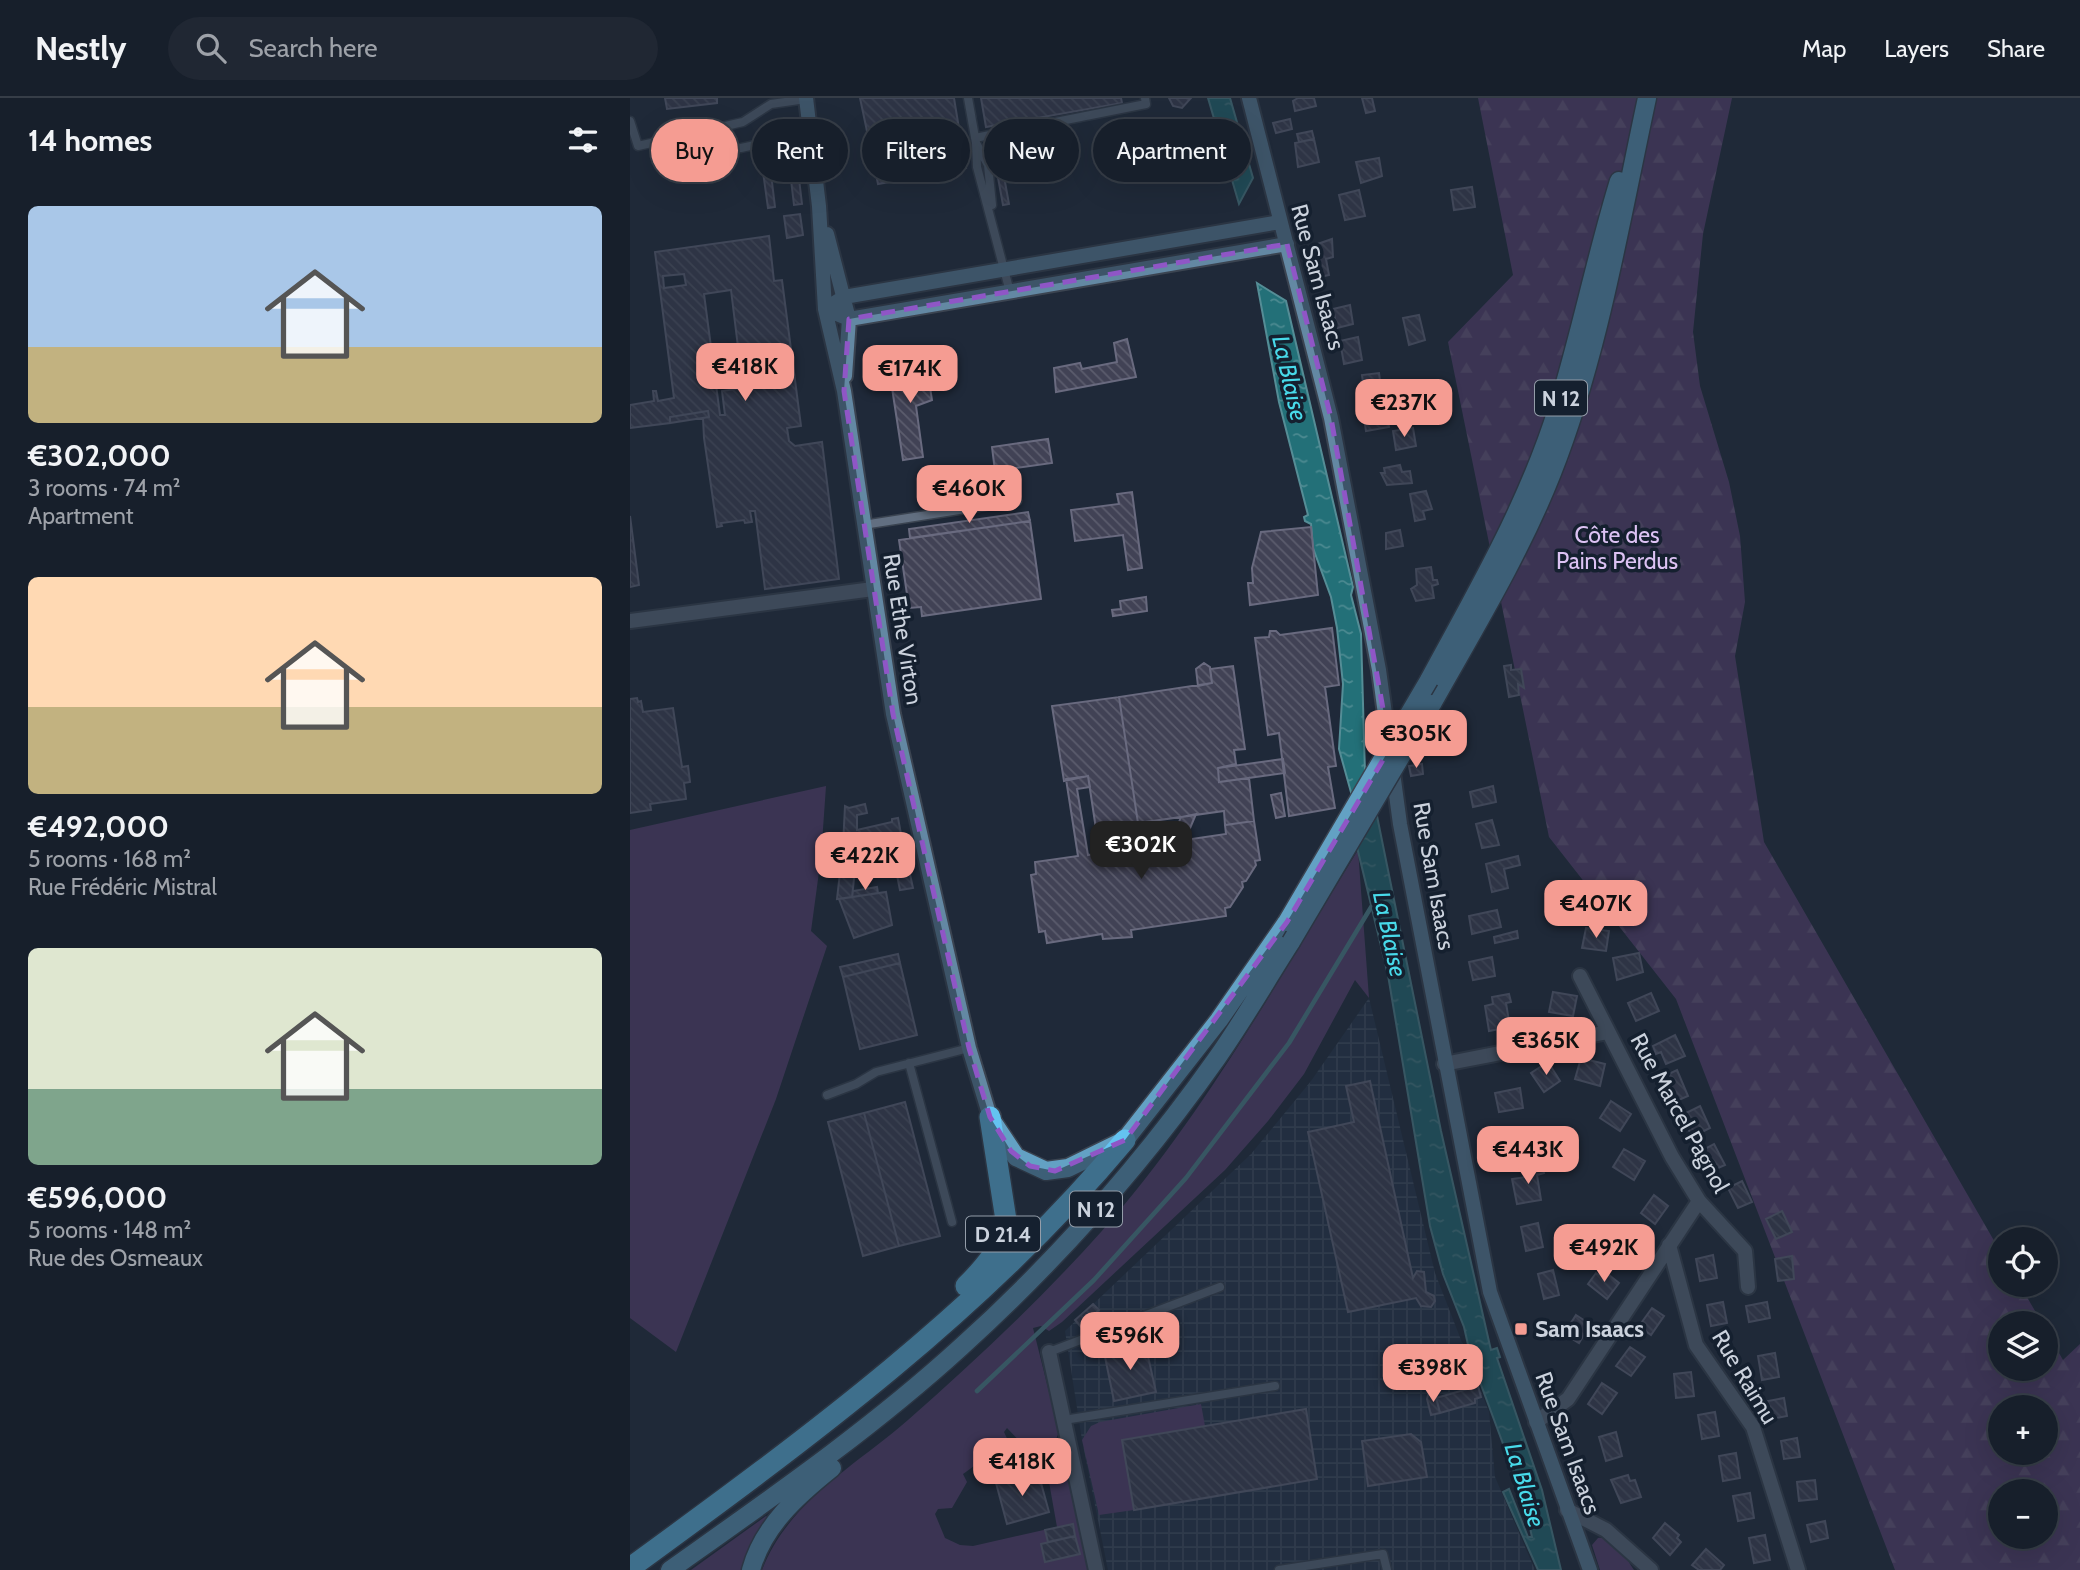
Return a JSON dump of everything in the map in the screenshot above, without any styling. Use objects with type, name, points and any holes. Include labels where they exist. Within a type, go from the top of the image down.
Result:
[{"type":"highway","name":"D 21.4","points":[[940,1330],[943,1309],[982,1270],[999,1245],[1005,1227],[1005,1200],[990,1117]]},
{"type":"highway","name":"N 12","points":[[630,1568],[874,1386],[940,1330],[1050,1222],[1125,1140]]},
{"type":"main road","name":"Rue Ethe Virton","points":[[806,98],[808,119]]},
{"type":"main road","name":"Rue Sam Isaacs","points":[[1249,98],[1334,431],[1379,670],[1400,824],[1444,1064],[1490,1292],[1590,1570]]},
{"type":"main road","name":"N 12","points":[[1125,1140],[1219,1020],[1287,922],[1429,680],[1492,563],[1530,485],[1558,408],[1604,230],[1646,98]]},
{"type":"main road","name":"N 12","points":[[670,1570],[803,1475],[959,1349],[1019,1292],[1119,1185],[1218,1056],[1291,942],[1432,704],[1502,579],[1551,476],[1576,405],[1615,249],[1646,98]]},
{"type":"main road","name":"Rue Ethe Virton","points":[[816,182],[825,309],[844,391],[893,714],[969,1048],[990,1117]]},
{"type":"main road","points":[[819,206],[849,319],[844,391]]},
{"type":"main road","points":[[825,309],[845,297],[1280,222]]},
{"type":"main road","points":[[825,309],[849,319],[1286,244]]},
{"type":"main road","name":"D 21.4","points":[[990,1117],[1016,1157],[1046,1171],[1068,1168],[1125,1140]]},
{"type":"main road","points":[[751,1570],[767,1534],[789,1505],[954,1366],[959,1349]]},
{"type":"street","points":[[630,621],[873,589]]},
{"type":"street","name":"Rue Marcel Pagnol","points":[[1580,976],[1672,1157],[1699,1201],[1745,1251],[1748,1287]]},
{"type":"street","name":"Rue Marcel Pagnol","points":[[1444,1064],[1608,1032]]},
{"type":"street","points":[[1536,1422],[1568,1399],[1699,1201]]},
{"type":"street","name":"Rue Raimu","points":[[1670,1245],[1696,1345],[1753,1427],[1798,1570]]},
{"type":"street","points":[[1049,1352],[1096,1570]]},
{"type":"street","points":[[1567,1510],[1606,1530],[1651,1570]]},
{"type":"lane","points":[[630,121],[638,146],[743,122],[771,101],[806,98]]},
{"type":"lane","points":[[968,98],[975,141],[988,165],[994,225],[1010,292]]},
{"type":"lane","points":[[975,141],[1146,104],[1145,98]]},
{"type":"lane","points":[[741,148],[752,146]]},
{"type":"lane","points":[[863,525],[1017,501]]},
{"type":"lane","points":[[827,1095],[856,1084],[876,1072],[969,1048]]},
{"type":"lane","points":[[909,1063],[952,1222]]},
{"type":"lane","points":[[1049,1352],[1220,1287]]},
{"type":"lane","points":[[1064,1420],[1275,1386]]},
{"type":"lane","points":[[1279,1570],[1383,1554],[1387,1570]]},
{"type":"highlighted area","points":[[1287,244],[1331,418],[1390,748],[1287,922],[1125,1140],[1055,1171],[1030,1166],[1011,1151],[990,1117],[969,1048],[893,714],[844,391],[849,319]]},
{"type":"shaded area","points":[[1369,998],[1435,1273],[1489,1412],[1495,1477],[1535,1570],[1108,1570],[1082,1440],[1065,1331],[1251,1154],[1311,1081]]},
{"type":"green space","name":"Côte des Pains Perdus","points":[[1478,98],[1732,98],[1703,234],[1693,332],[1700,386],[1729,482],[1740,536],[1745,602],[1735,656],[1764,842],[1988,1230],[1988,1297],[2027,1297],[2035,1311],[1988,1311],[1988,1381],[2058,1381],[2058,1351],[2063,1360],[2080,1344],[2080,1570],[1895,1570],[1676,999],[1549,837],[1448,342],[1513,275]]},
{"type":"green space","points":[[826,786],[821,857],[811,931],[827,946],[776,1099],[676,1352],[630,1318],[630,830]]},
{"type":"green space","points":[[1358,850],[1369,998],[1355,980],[1304,1074],[1225,1170],[1062,1322],[1049,1331],[1041,1326],[1033,1328],[1059,1432],[1054,1444],[1034,1452],[1025,1447],[1007,1428],[1004,1432],[1011,1447],[1005,1456],[977,1464],[963,1474],[967,1482],[952,1508],[938,1509],[935,1514],[945,1538],[960,1545],[973,1546],[1057,1527],[1046,1465],[1048,1460],[1061,1458],[1068,1469],[1089,1570],[762,1570],[788,1524],[806,1505],[908,1420],[1007,1329],[1078,1257],[1138,1188],[1238,1047]]},
{"type":"green space","points":[[1201,1404],[1205,1426],[1122,1440],[1134,1510],[1099,1515],[1082,1440],[1091,1426],[1100,1422]]},
{"type":"green space","points":[[766,1516],[769,1518],[750,1547],[742,1570],[691,1570]]},
{"type":"green space","points":[[1598,1538],[1610,1540],[1615,1544],[1634,1570],[1600,1570],[1592,1545]]},
{"type":"water","points":[[1208,98],[1230,98],[1236,119],[1214,119]]},
{"type":"water","points":[[1233,182],[1251,182],[1239,204]]},
{"type":"water","name":"La Blaise","points":[[1257,283],[1286,301],[1353,587],[1351,595],[1361,634],[1365,773],[1352,796],[1339,749],[1343,684],[1337,628],[1331,597],[1313,548],[1311,524],[1305,521],[1304,517],[1308,515],[1279,402]]},
{"type":"water","name":"La Blaise","points":[[1376,811],[1441,1131],[1490,1346],[1491,1350],[1497,1348],[1500,1357],[1497,1358],[1542,1490],[1561,1570],[1538,1570],[1503,1492],[1509,1489],[1528,1537],[1532,1537],[1524,1500],[1471,1358],[1464,1327],[1443,1274],[1430,1226],[1388,975],[1356,843]]},
{"type":"building","points":[[665,98],[717,98],[717,103],[667,109]]},
{"type":"building","points":[[860,98],[954,98],[957,119],[864,119]]},
{"type":"building","points":[[981,98],[1121,98],[1122,103],[1031,119],[985,119]]},
{"type":"building","points":[[1169,98],[1191,98],[1182,108],[1173,106]]},
{"type":"building","points":[[1298,98],[1314,98],[1316,106],[1295,111],[1293,101]]},
{"type":"building","points":[[1362,98],[1372,98],[1375,111],[1366,113]]},
{"type":"building","points":[[1290,119],[1292,129],[1276,133],[1273,123]]},
{"type":"building","points":[[1312,131],[1314,139],[1299,142],[1297,134]]},
{"type":"building","points":[[1314,139],[1319,162],[1298,167],[1295,143]]},
{"type":"building","points":[[1379,158],[1382,176],[1361,183],[1356,162]]},
{"type":"building","points":[[764,182],[772,182],[775,207],[768,208]]},
{"type":"building","points":[[791,182],[799,182],[802,204],[794,205]]},
{"type":"building","points":[[999,182],[1005,182],[1009,204],[1003,205]]},
{"type":"building","points":[[1472,187],[1475,207],[1454,210],[1451,190]]},
{"type":"building","points":[[1359,190],[1365,216],[1345,220],[1339,195]]},
{"type":"building","points":[[800,214],[803,235],[787,238],[784,216]]},
{"type":"building","points":[[769,236],[774,281],[782,280],[801,426],[787,428],[789,441],[795,446],[822,442],[839,579],[765,589],[755,511],[750,511],[752,522],[745,523],[744,520],[721,523],[722,526],[717,527],[704,438],[703,418],[709,417],[708,411],[670,417],[670,423],[630,428],[630,405],[654,401],[653,391],[656,391],[658,401],[674,398],[655,252]],"holes":[[[684,274],[686,285],[664,288],[663,276]],[[731,290],[743,388],[722,391],[725,415],[720,415],[704,294]]]},
{"type":"building","points":[[1332,239],[1333,257],[1326,259],[1329,275],[1320,277],[1312,246]]},
{"type":"building","points":[[1350,305],[1353,324],[1337,328],[1333,309]]},
{"type":"building","points":[[1419,315],[1425,340],[1409,345],[1403,318]]},
{"type":"building","points":[[1358,337],[1362,360],[1344,364],[1340,341]]},
{"type":"building","points":[[1127,339],[1136,377],[1056,392],[1054,368],[1080,363],[1082,369],[1117,362],[1114,343]]},
{"type":"building","points":[[926,362],[932,400],[916,406],[923,457],[903,460],[889,368]]},
{"type":"building","points":[[1379,373],[1382,396],[1365,398],[1362,375]]},
{"type":"building","points":[[1378,403],[1381,416],[1387,415],[1389,427],[1366,431],[1362,406]]},
{"type":"building","points":[[708,411],[709,417],[670,423],[670,417]]},
{"type":"building","points":[[1413,428],[1416,446],[1396,450],[1393,431]]},
{"type":"building","points":[[1048,439],[1052,463],[995,471],[992,447]]},
{"type":"building","points":[[1400,465],[1402,472],[1410,471],[1412,483],[1387,485],[1381,473],[1385,473],[1384,468]]},
{"type":"building","points":[[1426,491],[1432,509],[1423,511],[1425,519],[1415,521],[1410,494]]},
{"type":"building","points":[[1132,492],[1142,568],[1128,570],[1123,535],[1075,541],[1071,510],[1119,504],[1117,494]]},
{"type":"building","points":[[1028,512],[1030,521],[910,538],[909,529]]},
{"type":"building","points":[[630,516],[639,585],[630,587]]},
{"type":"building","points":[[1030,521],[1041,599],[922,616],[921,607],[909,608],[899,540]]},
{"type":"building","points":[[1311,527],[1318,595],[1250,605],[1248,583],[1253,583],[1252,568],[1261,532]]},
{"type":"building","points":[[1400,530],[1403,546],[1386,549],[1386,533]]},
{"type":"building","points":[[1431,567],[1433,580],[1437,580],[1438,584],[1432,586],[1434,598],[1416,601],[1411,589],[1417,585],[1416,569]]},
{"type":"building","points":[[1146,597],[1147,611],[1113,616],[1112,610],[1121,609],[1120,601]]},
{"type":"building","points":[[1332,628],[1339,685],[1325,687],[1336,766],[1328,767],[1335,808],[1289,816],[1279,733],[1268,735],[1255,638],[1269,637],[1270,631],[1276,631],[1280,635]]},
{"type":"building","points":[[1204,663],[1210,667],[1212,683],[1198,686],[1196,669]]},
{"type":"building","points":[[1511,665],[1511,670],[1521,669],[1524,688],[1518,684],[1519,695],[1509,697],[1504,666]]},
{"type":"building","points":[[1233,666],[1245,749],[1234,750],[1236,764],[1218,768],[1219,782],[1249,778],[1254,821],[1225,825],[1224,811],[1138,823],[1119,697],[1212,683],[1210,669]]},
{"type":"building","points":[[1119,697],[1138,823],[1096,829],[1088,776],[1064,781],[1052,706]]},
{"type":"building","points":[[637,698],[638,702],[641,701],[643,712],[673,708],[682,767],[688,766],[690,782],[684,783],[686,799],[650,804],[651,810],[630,813],[630,699]]},
{"type":"building","points":[[1283,759],[1285,773],[1219,782],[1218,768]]},
{"type":"building","points":[[1422,764],[1423,774],[1411,776],[1409,766]]},
{"type":"building","points":[[1088,776],[1090,787],[1077,789],[1088,855],[1171,842],[1181,817],[1196,814],[1185,840],[1226,834],[1225,825],[1254,821],[1260,860],[1255,861],[1256,865],[1246,881],[1242,882],[1243,887],[1230,907],[1225,908],[1226,916],[1131,930],[1132,937],[1103,939],[1102,934],[1047,943],[1045,931],[1039,932],[1031,875],[1036,874],[1035,862],[1078,856],[1066,779]]},
{"type":"building","points":[[1493,786],[1496,802],[1473,807],[1470,792]]},
{"type":"building","points":[[1281,793],[1285,816],[1276,818],[1271,795]]},
{"type":"building","points":[[865,804],[867,813],[857,815],[857,830],[892,822],[892,819],[898,818],[901,834],[843,846],[845,806],[849,808]]},
{"type":"building","points":[[1492,820],[1499,845],[1482,848],[1476,824]]},
{"type":"building","points":[[901,834],[913,888],[900,890],[889,836]]},
{"type":"building","points":[[858,843],[852,897],[837,899],[843,846]]},
{"type":"building","points":[[1518,856],[1520,865],[1504,869],[1508,888],[1492,892],[1486,864]]},
{"type":"building","points":[[877,887],[878,893],[852,897],[853,891]]},
{"type":"building","points":[[886,892],[892,925],[854,938],[839,899]]},
{"type":"building","points":[[1497,910],[1501,927],[1472,934],[1469,916]]},
{"type":"building","points":[[1586,928],[1609,931],[1606,951],[1582,948]]},
{"type":"building","points":[[1517,931],[1518,938],[1495,943],[1494,937]]},
{"type":"building","points":[[1639,953],[1643,972],[1617,980],[1613,958]]},
{"type":"building","points":[[898,954],[900,963],[843,977],[840,967]]},
{"type":"building","points":[[1492,957],[1495,976],[1473,980],[1469,962]]},
{"type":"building","points":[[900,963],[917,1035],[860,1049],[843,977]]},
{"type":"building","points":[[1553,992],[1577,996],[1573,1016],[1549,1012]]},
{"type":"building","points":[[1651,993],[1659,1011],[1636,1021],[1628,1003]]},
{"type":"building","points":[[1509,994],[1511,1002],[1506,1003],[1510,1027],[1489,1031],[1485,1006],[1493,1004],[1492,997]]},
{"type":"building","points":[[1675,1035],[1685,1056],[1666,1064],[1661,1052],[1656,1054],[1653,1046]]},
{"type":"building","points":[[1581,1058],[1605,1064],[1600,1086],[1575,1079]]},
{"type":"building","points":[[1548,1062],[1560,1081],[1544,1092],[1531,1073]]},
{"type":"building","points":[[1677,1070],[1688,1096],[1672,1103],[1660,1078]]},
{"type":"building","points":[[1370,1081],[1413,1278],[1417,1271],[1424,1272],[1426,1292],[1434,1296],[1435,1301],[1431,1307],[1421,1306],[1416,1298],[1348,1312],[1308,1132],[1354,1122],[1346,1086]]},
{"type":"building","points":[[1520,1088],[1523,1108],[1499,1112],[1495,1093]]},
{"type":"building","points":[[1611,1101],[1631,1114],[1620,1131],[1600,1118]]},
{"type":"building","points":[[905,1102],[940,1236],[899,1246],[864,1113]]},
{"type":"building","points":[[1700,1106],[1710,1128],[1692,1137],[1682,1115]]},
{"type":"building","points":[[864,1113],[899,1246],[863,1256],[828,1122]]},
{"type":"building","points":[[1528,1131],[1534,1158],[1541,1157],[1542,1165],[1524,1168],[1523,1161],[1509,1163],[1505,1136]]},
{"type":"building","points":[[1714,1144],[1725,1165],[1709,1172],[1699,1152]]},
{"type":"building","points":[[1624,1149],[1645,1161],[1634,1180],[1613,1167]]},
{"type":"building","points":[[1542,1165],[1544,1173],[1537,1175],[1541,1200],[1517,1204],[1512,1179],[1526,1177],[1524,1168]]},
{"type":"building","points":[[1742,1181],[1752,1202],[1738,1208],[1728,1188]]},
{"type":"building","points":[[1654,1195],[1668,1206],[1655,1224],[1641,1213]]},
{"type":"building","points":[[1782,1211],[1792,1232],[1776,1239],[1766,1219]]},
{"type":"building","points":[[1538,1223],[1543,1247],[1526,1251],[1521,1227]]},
{"type":"building","points":[[1627,1231],[1640,1240],[1628,1259],[1615,1250]]},
{"type":"building","points":[[1713,1255],[1717,1278],[1700,1281],[1696,1259]]},
{"type":"building","points":[[1792,1256],[1794,1279],[1778,1281],[1775,1259]]},
{"type":"building","points":[[1553,1270],[1559,1295],[1544,1299],[1538,1274]]},
{"type":"building","points":[[1604,1271],[1619,1283],[1607,1299],[1588,1284],[1596,1273],[1601,1276]]},
{"type":"building","points":[[1723,1302],[1727,1323],[1711,1326],[1707,1305]]},
{"type":"building","points":[[1767,1302],[1770,1318],[1749,1322],[1746,1306]]},
{"type":"building","points":[[1093,1304],[1099,1310],[1081,1327],[1075,1320]]},
{"type":"building","points":[[1652,1308],[1664,1316],[1651,1335],[1639,1326]]},
{"type":"building","points":[[1576,1315],[1590,1324],[1579,1343],[1564,1334]]},
{"type":"building","points":[[1145,1343],[1156,1392],[1114,1401],[1104,1352]]},
{"type":"building","points":[[1630,1347],[1645,1357],[1631,1376],[1616,1366]]},
{"type":"building","points":[[1775,1353],[1779,1377],[1762,1380],[1758,1356]]},
{"type":"building","points":[[1691,1372],[1694,1396],[1676,1398],[1674,1374]]},
{"type":"building","points":[[1602,1383],[1617,1393],[1602,1414],[1588,1404]]},
{"type":"building","points":[[1478,1386],[1481,1397],[1475,1399],[1475,1403],[1440,1413],[1436,1398]]},
{"type":"building","points":[[1435,1393],[1440,1413],[1431,1415],[1427,1399],[1428,1395]]},
{"type":"building","points":[[1784,1398],[1787,1416],[1771,1419],[1768,1401]]},
{"type":"building","points":[[1306,1409],[1317,1479],[1134,1510],[1122,1440]]},
{"type":"building","points":[[1715,1412],[1719,1436],[1702,1439],[1698,1415]]},
{"type":"building","points":[[1616,1432],[1622,1456],[1606,1461],[1599,1437]]},
{"type":"building","points":[[1411,1434],[1421,1442],[1427,1477],[1368,1486],[1362,1441]]},
{"type":"building","points":[[1797,1438],[1800,1457],[1784,1459],[1781,1441]]},
{"type":"building","points":[[1736,1453],[1740,1478],[1723,1481],[1719,1456]]},
{"type":"building","points":[[1038,1472],[1049,1512],[1007,1524],[996,1483]]},
{"type":"building","points":[[1628,1475],[1630,1481],[1635,1480],[1641,1497],[1621,1503],[1611,1480]]},
{"type":"building","points":[[1815,1480],[1817,1499],[1799,1501],[1797,1482]]},
{"type":"building","points":[[1750,1493],[1754,1518],[1738,1521],[1733,1496]]},
{"type":"building","points":[[1825,1521],[1828,1538],[1811,1542],[1807,1525]]},
{"type":"building","points":[[1665,1523],[1679,1535],[1677,1538],[1681,1542],[1670,1555],[1653,1538]]},
{"type":"building","points":[[1073,1524],[1075,1536],[1048,1542],[1045,1530]]},
{"type":"building","points":[[1765,1535],[1770,1560],[1754,1563],[1749,1538]]},
{"type":"building","points":[[1075,1536],[1080,1554],[1045,1562],[1041,1544]]},
{"type":"building","points":[[1706,1549],[1724,1565],[1720,1570],[1699,1570],[1692,1565]]},
{"type":"waterway","name":"La Blaise","points":[[977,1391],[1094,1280],[1186,1178],[1289,1043],[1373,904]]},
{"type":"place","name":"Sam Isaacs","points":[[1521,1329]]}]
